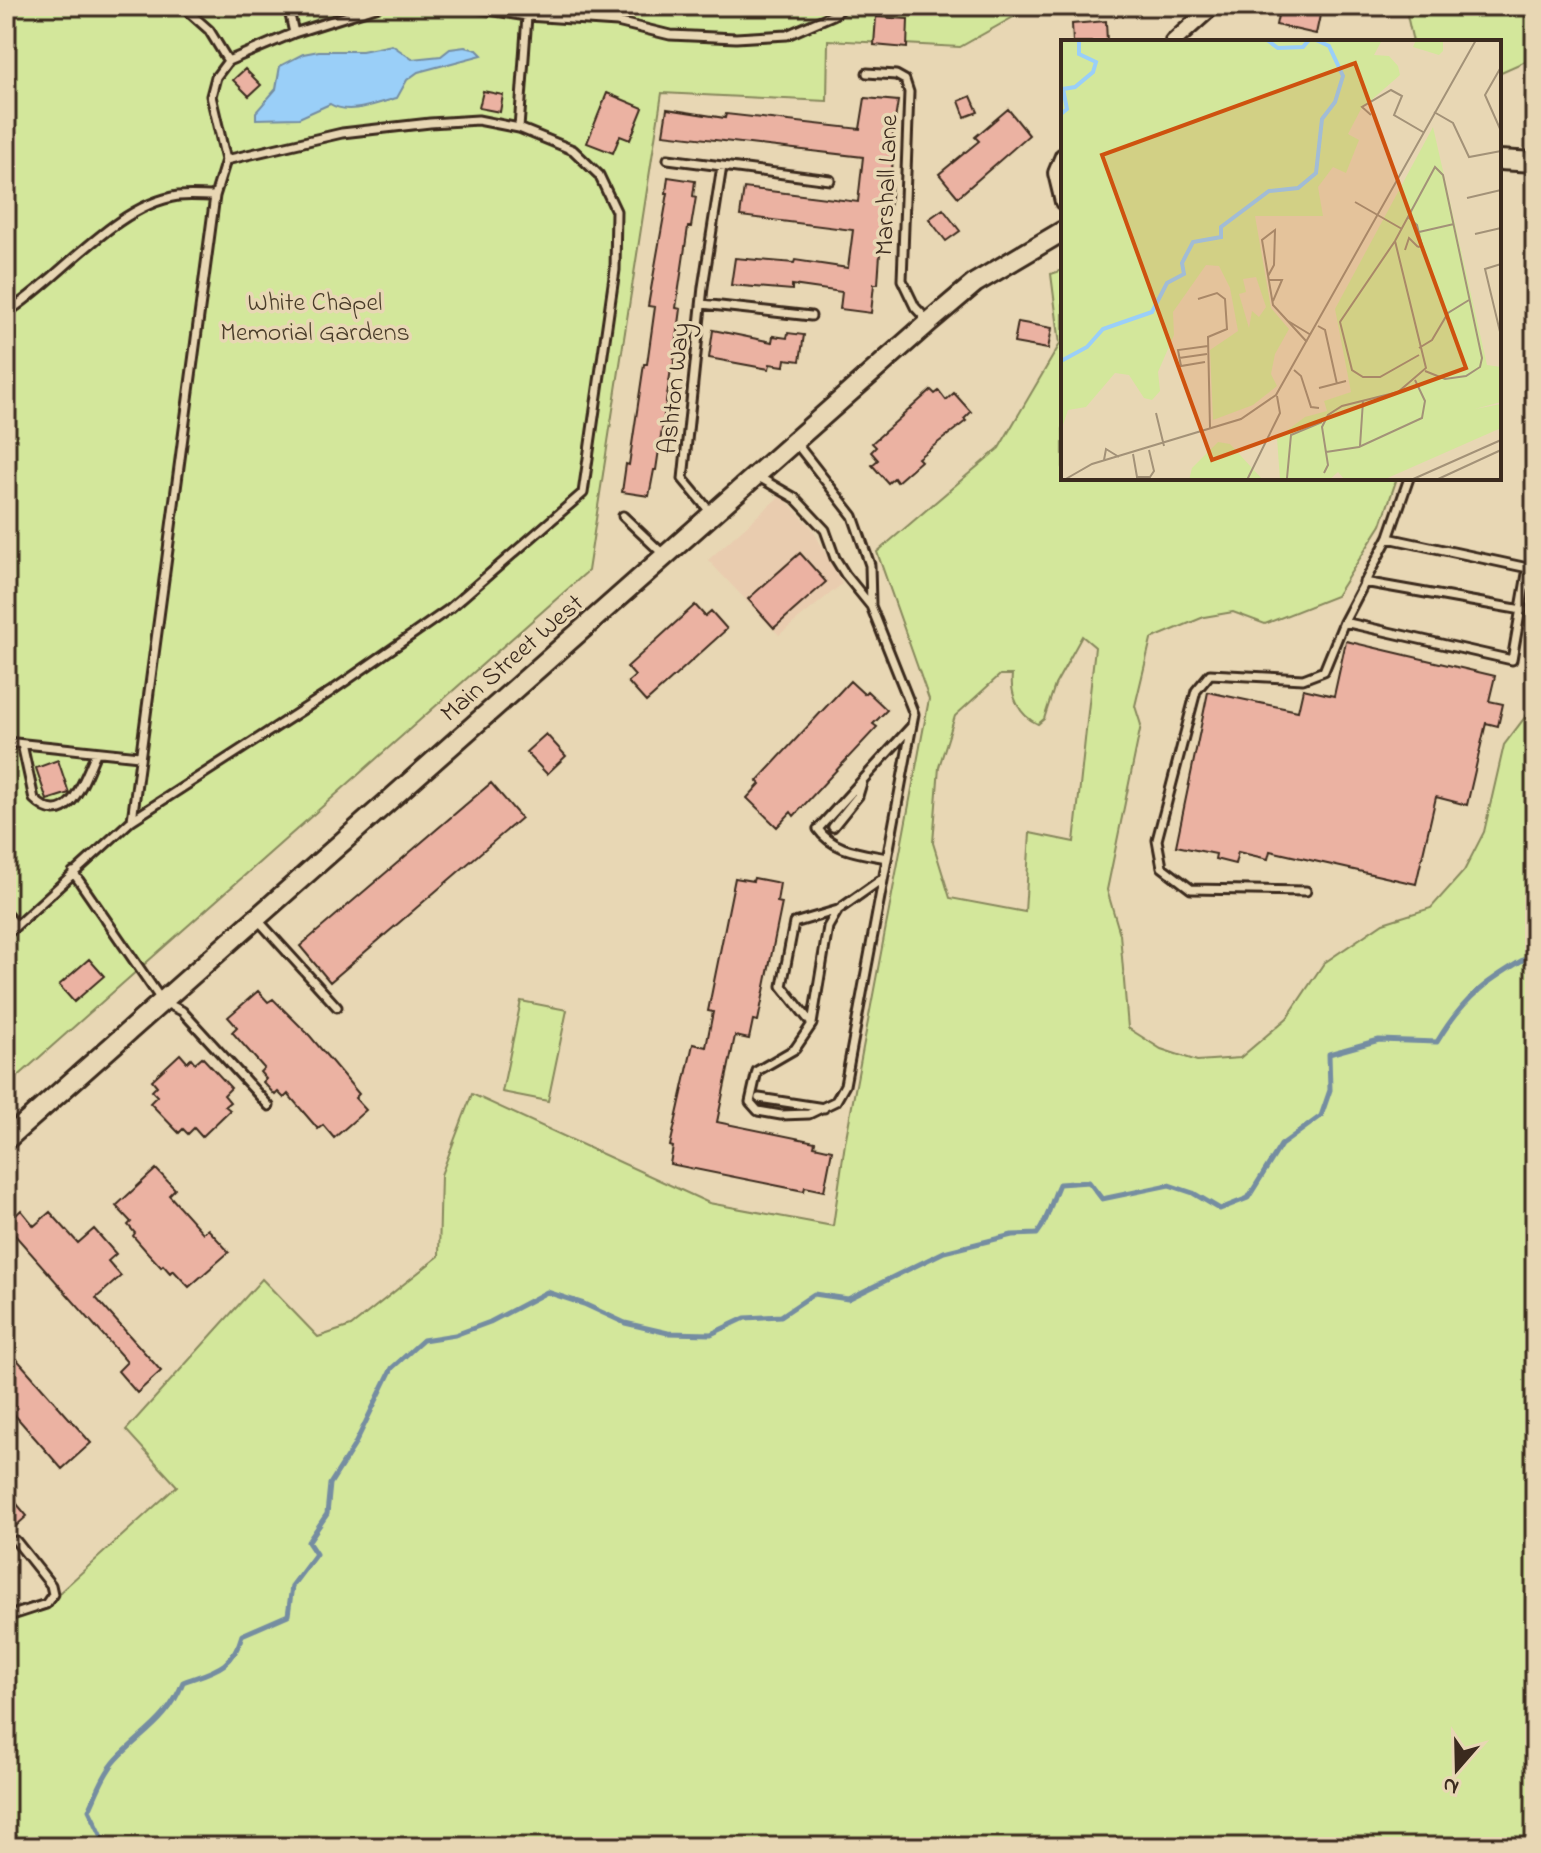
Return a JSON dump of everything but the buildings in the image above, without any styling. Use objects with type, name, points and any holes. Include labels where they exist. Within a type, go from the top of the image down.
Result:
[{"type":"main road","points":[[1501,160],[1535,162]]},
{"type":"main road","name":"Main Street West","points":[[6,1140],[929,322],[975,283],[1061,232]]},
{"type":"street","points":[[1175,40],[1213,6]]},
{"type":"street","points":[[1061,161],[1056,173],[1061,194]]},
{"type":"lane","points":[[182,6],[209,30],[228,61]]},
{"type":"lane","points":[[288,6],[294,33]]},
{"type":"lane","points":[[132,820],[215,196],[226,160],[211,96],[216,77],[228,61],[294,33],[379,6]]},
{"type":"lane","points":[[462,6],[527,16],[617,22],[670,35],[736,38],[787,35],[833,15],[845,6]]},
{"type":"lane","points":[[617,22],[618,6]]},
{"type":"lane","points":[[519,128],[527,16]]},
{"type":"lane","name":"Marshall Lane","points":[[867,73],[896,75],[905,80],[909,92],[902,280],[915,307],[929,322]]},
{"type":"lane","points":[[6,935],[132,820],[330,692],[449,609],[583,493],[615,270],[616,211],[599,175],[573,150],[519,128],[478,120],[342,133],[226,160]]},
{"type":"lane","points":[[668,159],[830,180]]},
{"type":"lane","name":"Ashton Way","points":[[712,514],[683,479],[702,304],[722,166]]},
{"type":"lane","points":[[6,313],[28,300],[128,214],[176,196],[215,196]]},
{"type":"lane","points":[[702,304],[811,316]]},
{"type":"lane","points":[[795,441],[853,516],[870,565],[871,606]]},
{"type":"lane","points":[[755,475],[795,498],[825,530],[835,558],[871,606],[914,714],[845,1085],[836,1101],[809,1114],[781,1115],[758,1111],[750,1102],[757,1071],[795,1049],[812,1024],[828,927],[838,910]]},
{"type":"lane","points":[[1306,891],[1191,889],[1162,867],[1157,840],[1196,691],[1210,674],[1303,679],[1324,671],[1344,622],[1389,536],[1408,480]]},
{"type":"lane","points":[[623,516],[665,556]]},
{"type":"lane","points":[[1344,622],[1512,660],[1528,568],[1389,536]]},
{"type":"lane","points":[[1364,582],[1522,610]]},
{"type":"lane","points":[[886,858],[853,851],[827,841],[818,829],[911,727]]},
{"type":"lane","points":[[6,742],[139,756]]},
{"type":"lane","points":[[22,744],[34,799],[52,809],[64,808],[74,801],[96,753]]},
{"type":"lane","points":[[833,827],[858,796],[863,780]]},
{"type":"lane","points":[[73,872],[162,1001],[182,1011],[269,1106]]},
{"type":"lane","points":[[812,1024],[782,986],[794,923],[838,910],[882,879]]},
{"type":"lane","points":[[6,914],[16,925]]},
{"type":"lane","points":[[256,918],[337,1007]]},
{"type":"lane","points":[[759,1098],[826,1108]]},
{"type":"lane","points":[[6,1617],[44,1605],[50,1602],[53,1594],[50,1583],[16,1541]]},
{"type":"shaded area","points":[[781,495],[812,528],[842,584],[779,635],[708,560]]},
{"type":"green space","name":"White Chapel Memorial Gardens","points":[[6,6],[1033,6],[960,47],[828,40],[827,101],[662,93],[588,571],[6,1087]]},
{"type":"green space","points":[[1405,6],[1535,6],[1535,57],[1501,72],[1501,40],[1413,40]]},
{"type":"green space","points":[[1061,271],[1061,480],[1396,480],[1381,525],[1336,596],[1265,624],[1233,612],[1204,617],[1151,639],[1135,706],[1141,725],[1107,890],[1120,934],[1128,1028],[1161,1049],[1197,1061],[1240,1058],[1287,1018],[1324,963],[1383,923],[1431,908],[1464,871],[1484,832],[1504,745],[1535,704],[1535,1847],[6,1847],[6,1620],[58,1594],[177,1486],[126,1430],[262,1279],[318,1337],[351,1326],[439,1256],[441,1175],[472,1094],[709,1203],[833,1226],[845,1143],[929,699],[877,552],[999,448],[1060,344],[1051,274]],"holes":[[[1082,636],[1095,647],[1074,842],[1030,833],[1025,912],[950,898],[933,843],[939,767],[955,716],[1000,675],[1012,675],[1017,704],[1026,716],[1038,724],[1044,719],[1055,685]]]},
{"type":"green space","points":[[521,1001],[567,1010],[548,1101],[502,1092]]},
{"type":"water","points":[[392,45],[412,59],[441,56],[450,49],[465,47],[482,55],[418,72],[407,80],[397,98],[354,109],[330,104],[299,118],[256,119],[256,112],[276,89],[280,66],[303,54],[319,51],[362,51]]},
{"type":"waterway","points":[[107,1847],[89,1810],[108,1770],[163,1716],[183,1682],[227,1662],[242,1635],[288,1615],[292,1586],[316,1554],[308,1542],[327,1514],[330,1484],[354,1446],[392,1368],[423,1340],[455,1335],[490,1322],[547,1292],[584,1304],[625,1323],[668,1333],[711,1334],[745,1318],[781,1316],[814,1294],[848,1299],[944,1252],[1012,1235],[1037,1234],[1059,1184],[1089,1182],[1102,1199],[1169,1185],[1193,1193],[1220,1209],[1248,1198],[1281,1145],[1321,1116],[1330,1090],[1329,1054],[1379,1040],[1437,1042],[1458,1012],[1479,990],[1535,953]]}]
